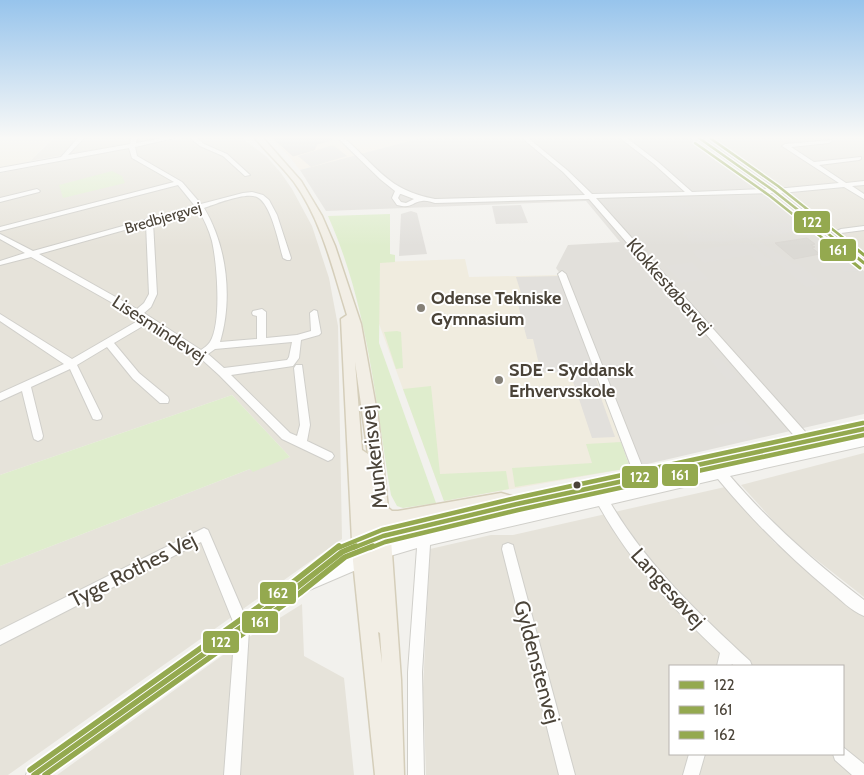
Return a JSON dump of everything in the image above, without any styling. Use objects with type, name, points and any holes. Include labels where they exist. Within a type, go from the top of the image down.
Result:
[{"type":"main road","name":"Munkerisvej","points":[[291,174],[318,216],[330,246],[355,324],[360,349],[382,512],[372,548],[385,775]]},
{"type":"main road","name":"Munkerisvej","points":[[344,292],[350,350],[352,415],[360,432],[372,548],[392,680],[394,775]]},
{"type":"main road","points":[[382,512],[390,518],[398,518],[501,500],[517,504]]},
{"type":"street","points":[[164,174],[180,183],[200,208],[216,240],[220,264],[220,311],[216,337],[212,346],[201,354]]},
{"type":"street","points":[[378,174],[398,191],[395,198],[399,204],[407,204],[419,199],[442,201],[691,194],[774,191],[864,183]]},
{"type":"street","name":"Klokkestøbervej","points":[[567,174],[591,197],[807,442]]},
{"type":"street","points":[[669,174],[691,194]]},
{"type":"street","points":[[750,174],[864,263]]},
{"type":"street","points":[[829,174],[864,197]]},
{"type":"street","points":[[0,229],[180,183]]},
{"type":"street","points":[[0,200],[37,191]]},
{"type":"street","name":"Bredbjergvej","points":[[0,263],[243,195],[260,196],[264,199],[270,210],[287,258]]},
{"type":"street","points":[[138,313],[148,305],[153,294],[150,222]]},
{"type":"street","points":[[841,231],[864,228]]},
{"type":"street","name":"Lisesmindevej","points":[[0,236],[148,318],[201,354],[222,372],[286,436],[328,456]]},
{"type":"street","points":[[562,274],[641,478]]},
{"type":"street","points":[[256,313],[262,312],[262,341]]},
{"type":"street","points":[[212,346],[297,338],[316,333],[314,313]]},
{"type":"street","points":[[0,318],[72,364],[97,416]]},
{"type":"street","points":[[0,397],[72,364],[148,318]]},
{"type":"street","points":[[222,372],[290,363],[294,358],[297,338]]},
{"type":"street","points":[[109,343],[136,376],[164,400]]},
{"type":"street","points":[[298,368],[305,425],[301,444]]},
{"type":"street","points":[[26,386],[38,436]]},
{"type":"street","points":[[34,775],[296,588],[372,548],[517,504],[864,429]]},
{"type":"street","points":[[372,548],[424,540],[864,441]]},
{"type":"street","points":[[721,474],[763,524],[786,546],[864,609]]},
{"type":"street","name":"Langesøvej","points":[[602,500],[630,546],[652,574],[744,665]]},
{"type":"street","name":"Tyge Rothes Vej","points":[[0,638],[204,534],[242,627]]},
{"type":"street","points":[[416,775],[415,672],[424,540]]},
{"type":"street","name":"Gyldenstenvej","points":[[508,549],[567,775]]},
{"type":"street","points":[[232,775],[242,627]]},
{"type":"street","points":[[724,665],[728,651]]},
{"type":"street","points":[[691,775],[698,755]]},
{"type":"street","points":[[841,755],[864,775]]},
{"type":"shaded area","points":[[0,174],[282,174],[312,226],[329,278],[338,326],[342,539],[8,775],[0,775],[0,566],[250,469],[290,457],[232,395],[0,475]]},
{"type":"shaded area","points":[[303,174],[742,174],[864,271],[864,414],[630,468],[561,275],[556,268],[568,245],[620,242],[586,201],[326,211]]},
{"type":"shaded area","points":[[758,174],[864,174],[864,256]]},
{"type":"shaded area","points":[[719,198],[729,198],[738,209],[743,209],[758,217],[765,224],[794,223],[787,216],[783,216],[771,204],[780,204],[792,216],[796,216],[813,230],[719,243],[716,241],[693,243],[683,233],[697,231],[710,234],[726,231],[729,234],[743,232],[728,214],[732,213]]},
{"type":"shaded area","points":[[672,200],[687,202],[698,216],[677,215],[665,202]]},
{"type":"shaded area","points":[[521,205],[528,223],[496,224],[492,206]]},
{"type":"shaded area","points":[[411,211],[417,213],[427,254],[399,256],[401,214]]},
{"type":"shaded area","points":[[816,236],[835,251],[831,252],[840,259],[845,259],[859,271],[844,272],[833,263],[832,257],[812,237]]},
{"type":"shaded area","points":[[759,241],[794,264],[799,264],[823,284],[806,287],[752,242]]},
{"type":"shaded area","points":[[749,242],[775,264],[763,267],[750,255],[703,263],[692,251]]},
{"type":"shaded area","name":"SDE - Syddansk Erhvervsskole","points":[[465,259],[469,277],[561,275],[630,468],[444,501],[378,321],[380,262]]},
{"type":"shaded area","points":[[692,262],[709,279],[681,283],[665,266]]},
{"type":"shaded area","points":[[560,276],[594,371],[541,373],[533,339],[527,339],[515,293],[521,293],[516,277]]},
{"type":"shaded area","points":[[720,358],[738,378],[727,380],[710,360]]},
{"type":"shaded area","points":[[594,374],[600,390],[576,391],[571,375]]},
{"type":"shaded area","points":[[601,398],[615,437],[592,438],[579,399]]},
{"type":"shaded area","points":[[744,419],[758,435],[725,444],[713,429],[714,426]]},
{"type":"shaded area","points":[[864,453],[864,597],[790,539],[741,485]]},
{"type":"shaded area","points":[[725,487],[775,543],[839,594],[864,609],[864,775],[426,775],[423,688],[430,549],[491,535],[513,535]]},
{"type":"shaded area","points":[[302,604],[304,656],[344,678],[354,775],[57,775],[241,642]]},
{"type":"green space","points":[[100,174],[118,174],[122,176],[125,183],[63,198],[59,185]]},
{"type":"green space","points":[[390,214],[390,254],[395,255],[395,262],[380,263],[379,343],[436,503],[403,508],[397,506],[391,495],[375,388],[361,318],[342,250],[328,216]]},
{"type":"green space","points":[[384,332],[401,332],[403,368],[396,369]]},
{"type":"green space","points":[[431,386],[440,474],[506,471],[509,489],[444,501],[403,389]]},
{"type":"green space","points":[[232,395],[290,457],[253,472],[250,469],[0,566],[0,475]]},
{"type":"green space","points":[[621,442],[630,468],[515,487],[512,468],[592,463],[586,444]]},
{"type":"building","points":[[807,238],[815,244],[811,245],[815,247],[812,248],[820,254],[794,259],[775,243]]},
{"type":"transit line","name":"161","points":[[739,174],[770,196],[860,268]]},
{"type":"transit line","name":"122","points":[[750,174],[864,263]]},
{"type":"transit line","name":"162","points":[[761,174],[864,255]]},
{"type":"transit line","name":"162","points":[[30,770],[292,583],[340,546],[382,530],[516,498],[863,423]]},
{"type":"transit line","name":"122","points":[[34,775],[296,588],[342,552],[383,536],[517,504],[864,429]]},
{"type":"transit line","name":"161","points":[[45,775],[300,593],[345,557],[385,542],[518,510],[864,435]]},
{"type":"place","name":"Odense Tekniske Gymnasium","points":[[421,308]]},
{"type":"place","name":"SDE - Syddansk Erhvervsskole","points":[[499,380]]}]
